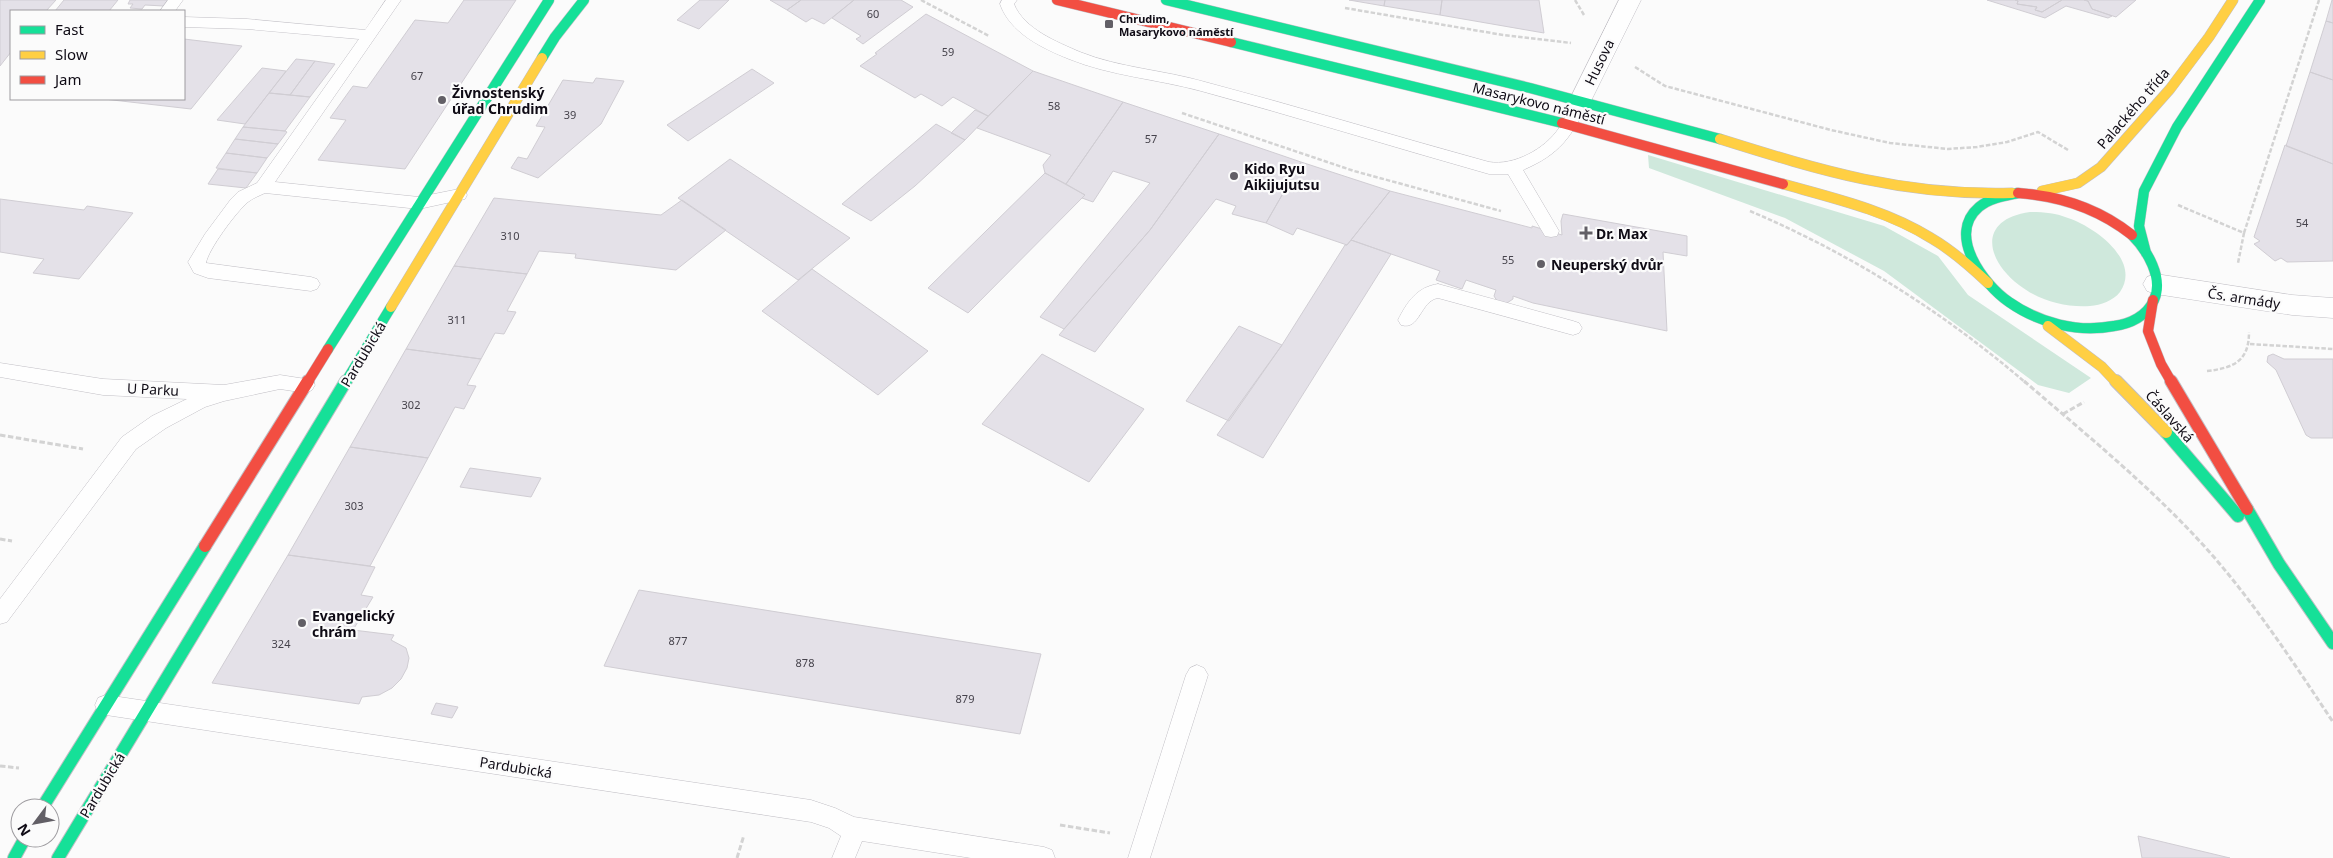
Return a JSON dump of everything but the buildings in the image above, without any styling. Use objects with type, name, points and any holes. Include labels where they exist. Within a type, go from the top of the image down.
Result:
[{"type":"main road","points":[[48,798],[419,203],[549,0]]},
{"type":"main road","name":"Pardubická","points":[[58,858],[555,37],[584,0]]},
{"type":"main road","name":"Masarykovo náměstí","points":[[1057,0],[1570,125],[1791,186],[1879,214],[1910,227],[1948,248],[1992,288],[2020,308],[2044,319],[2070,327],[2107,328],[2128,323],[2149,308],[2155,292],[2154,270],[2148,257],[2142,247],[2124,229],[2090,207],[2057,196],[2025,192],[1959,194],[1878,184],[1652,119],[1166,0]]},
{"type":"main road","name":"Palackého třída","points":[[2025,192],[2051,190],[2075,184],[2099,168],[2150,113],[2193,60],[2233,0]]},
{"type":"main road","points":[[2148,257],[2139,226],[2144,191],[2177,126],[2260,0]]},
{"type":"main road","name":"Masarykovo náměstí","points":[[1992,288],[1978,272],[1969,255],[1966,231],[1970,217],[1980,206],[1994,198],[2012,193]]},
{"type":"main road","name":"Čáslavská","points":[[2155,292],[2149,316],[2148,331],[2156,354],[2200,426],[2279,564],[2333,643]]},
{"type":"main road","name":"Čáslavská","points":[[2020,308],[2074,344],[2120,383],[2279,564]]},
{"type":"street","name":"Husova","points":[[1580,101],[1630,0]]},
{"type":"street","name":"Čs. armády","points":[[2155,292],[2333,308]]},
{"type":"lane","points":[[168,10],[176,0]]},
{"type":"lane","points":[[311,284],[208,271],[198,266],[202,252],[238,202],[263,187],[394,0]]},
{"type":"lane","points":[[1010,0],[1007,4],[1008,11],[1020,25],[1074,55],[1131,72],[1198,85],[1489,168],[1501,170],[1513,168],[1551,231]]},
{"type":"lane","points":[[185,22],[247,24],[370,34]]},
{"type":"lane","name":"Husova","points":[[1513,168],[1550,150],[1570,125],[1580,101]]},
{"type":"lane","points":[[263,187],[419,203],[459,195]]},
{"type":"lane","points":[[1407,320],[1428,292],[1435,291],[1525,308],[1573,328]]},
{"type":"lane","name":"U Parku","points":[[0,370],[103,387],[224,393],[280,382],[306,385]]},
{"type":"lane","points":[[0,615],[129,443],[159,422],[198,402],[224,393]]},
{"type":"lane","points":[[1139,858],[1197,675]]},
{"type":"lane","name":"Pardubická","points":[[106,705],[811,811],[834,817],[850,828]]},
{"type":"lane","points":[[843,858],[852,835],[850,828],[1044,858]]},
{"type":"path","points":[[2237,271],[2244,233],[2319,0]]},
{"type":"path","points":[[1339,7],[1503,35],[1570,44],[1634,66],[1651,79],[1665,86],[1885,144],[1924,149],[1956,149],[1993,146],[2038,132],[2099,168]]},
{"type":"path","points":[[1570,44],[1576,36]]},
{"type":"path","points":[[2144,191],[2244,233]]},
{"type":"path","points":[[1742,208],[1822,244],[1905,291],[1958,330],[2063,414],[2126,469],[2201,543],[2247,598],[2333,722]]},
{"type":"path","points":[[2250,344],[2333,349]]},
{"type":"path","points":[[0,435],[118,456]]},
{"type":"green space","points":[[1648,155],[1884,226],[1938,256],[1968,295],[2091,378],[2069,393],[2038,385],[1884,271],[1785,218],[1649,168]]},
{"type":"green space","points":[[2030,212],[2063,216],[2090,228],[2101,236],[2112,246],[2125,268],[2125,280],[2120,292],[2106,302],[2094,305],[2071,306],[2043,299],[2019,285],[1999,263],[1992,241],[1995,231],[2002,223],[2013,216]]},
{"type":"traffic: fast","points":[[328,349],[549,0]]},
{"type":"traffic: fast","points":[[542,58],[555,37],[584,0]]},
{"type":"traffic: fast","points":[[1166,0],[1530,88],[1720,139]]},
{"type":"traffic: fast","points":[[2146,253],[2139,226],[2144,191],[2177,127],[2260,0]]},
{"type":"traffic: fast","points":[[1231,42],[1562,123]]},
{"type":"traffic: fast","points":[[2018,193],[1990,200],[1976,210],[1967,228],[1969,249],[1977,269],[1991,287],[2009,302],[2030,314],[2054,323],[2078,328],[2101,329],[2127,323],[2137,318],[2150,307],[2155,297],[2156,289],[2154,271],[2143,248],[2132,235]]},
{"type":"traffic: fast","points":[[58,858],[391,307]]},
{"type":"traffic: fast","points":[[2166,432],[2238,516]]},
{"type":"traffic: fast","points":[[2247,509],[2279,564],[2333,643]]},
{"type":"traffic: fast","points":[[48,798],[205,546]]},
{"type":"traffic: fast","points":[[14,858],[20,848]]},
{"type":"traffic: slow","points":[[2042,191],[2078,183],[2101,167],[2170,89],[2209,37],[2233,0]]},
{"type":"traffic: slow","points":[[391,307],[542,58]]},
{"type":"traffic: slow","points":[[1720,139],[1844,176],[1895,186],[1955,193],[2012,193]]},
{"type":"traffic: slow","points":[[1783,184],[1868,210],[1910,227],[1947,248],[1988,283]]},
{"type":"traffic: slow","points":[[2048,326],[2102,367],[2166,432]]},
{"type":"traffic: jam","points":[[1057,0],[1231,42]]},
{"type":"traffic: jam","points":[[1562,123],[1783,184]]},
{"type":"traffic: jam","points":[[2018,193],[2049,196],[2078,204],[2106,217],[2132,235]]},
{"type":"traffic: jam","points":[[2153,300],[2148,331],[2161,364],[2247,509]]},
{"type":"traffic: jam","points":[[205,546],[328,349]]},
{"type":"place","name":"Chrudim, Masarykovo náměstí","points":[[1109,24]]},
{"type":"place","name":"Živnostenský úřad Chrudim","points":[[442,100]]},
{"type":"place","name":"Kido Ryu Aikijujutsu","points":[[1234,176]]},
{"type":"place","name":"Dr. Max","points":[[1586,233]]},
{"type":"place","name":"Neuperský dvůr","points":[[1541,264]]},
{"type":"place","name":"Evangelický chrám","points":[[302,623]]}]
